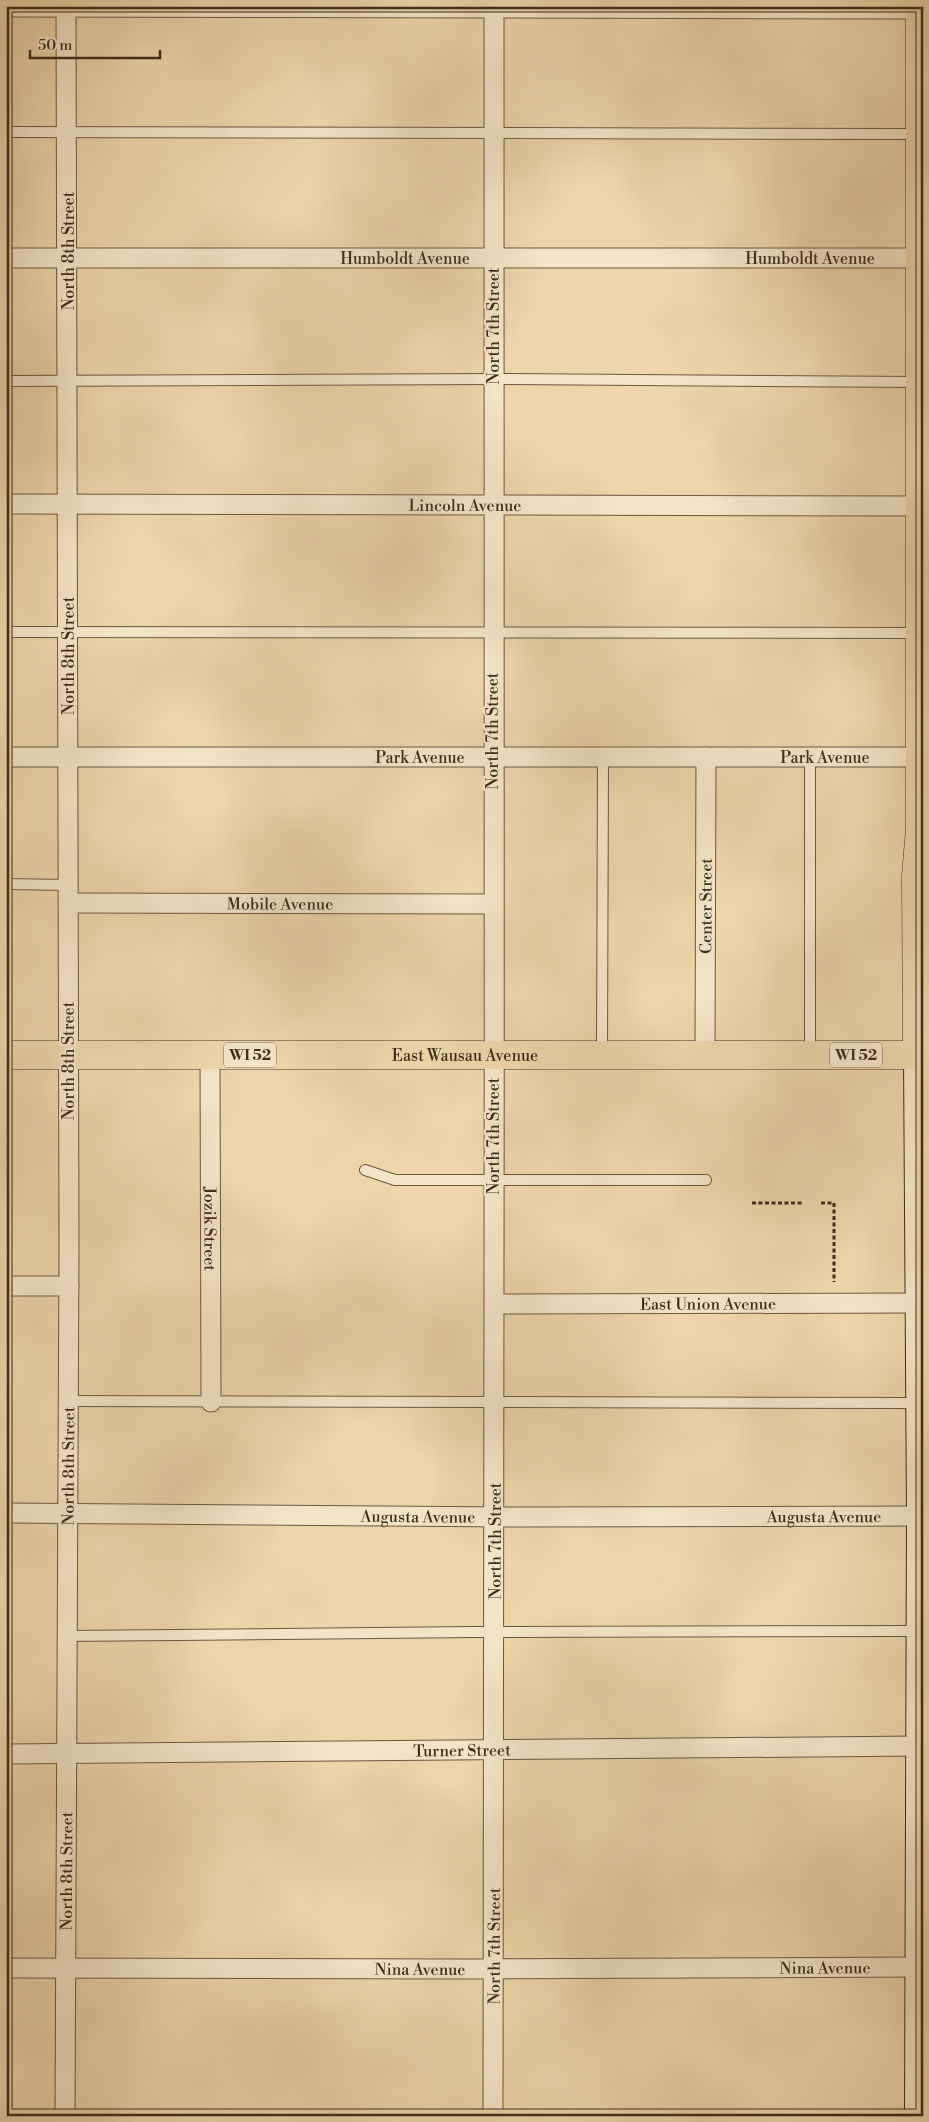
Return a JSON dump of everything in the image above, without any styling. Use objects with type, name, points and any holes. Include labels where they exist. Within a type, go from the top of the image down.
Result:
[{"type":"main road","points":[[918,2116],[921,1967],[919,1403],[921,1303],[921,8]]},
{"type":"main road","name":"East Wausau Avenue","points":[[6,1054],[920,1055]]},
{"type":"street","name":"North 8th Street","points":[[65,2116],[69,1286],[69,504],[66,258],[66,6]]},
{"type":"street","points":[[6,7],[921,8]]},
{"type":"street","name":"North 7th Street","points":[[493,2116],[495,1751],[492,757],[494,7]]},
{"type":"street","name":"Humboldt Avenue","points":[[6,258],[921,258]]},
{"type":"street","name":"Lincoln Avenue","points":[[6,504],[921,506]]},
{"type":"street","name":"Park Avenue","points":[[6,757],[921,757]]},
{"type":"street","name":"Center Street","points":[[705,1055],[706,757]]},
{"type":"street","name":"Mobile Avenue","points":[[68,903],[493,904]]},
{"type":"street","name":"Jozik Street","points":[[210,1055],[211,1402]]},
{"type":"street","points":[[6,1286],[69,1286]]},
{"type":"street","name":"East Union Avenue","points":[[494,1304],[921,1303]]},
{"type":"street","name":"Augusta Avenue","points":[[6,1513],[920,1516]]},
{"type":"street","name":"Turner Street","points":[[6,1754],[919,1746]]},
{"type":"street","name":"Nina Avenue","points":[[6,1968],[494,1969],[921,1967]]},
{"type":"lane","points":[[6,132],[922,134]]},
{"type":"lane","points":[[6,381],[493,379],[921,382]]},
{"type":"lane","points":[[6,632],[921,633]]},
{"type":"lane","points":[[602,1055],[603,757]]},
{"type":"lane","points":[[810,757],[810,1055]]},
{"type":"lane","points":[[6,884],[68,885]]},
{"type":"lane","points":[[365,1170],[396,1180],[706,1180]]},
{"type":"lane","points":[[68,1401],[919,1403]]},
{"type":"lane","points":[[66,1636],[919,1631]]},
{"type":"path","points":[[752,1203],[804,1203]]},
{"type":"path","points":[[820,1203],[834,1204],[834,1282]]}]
